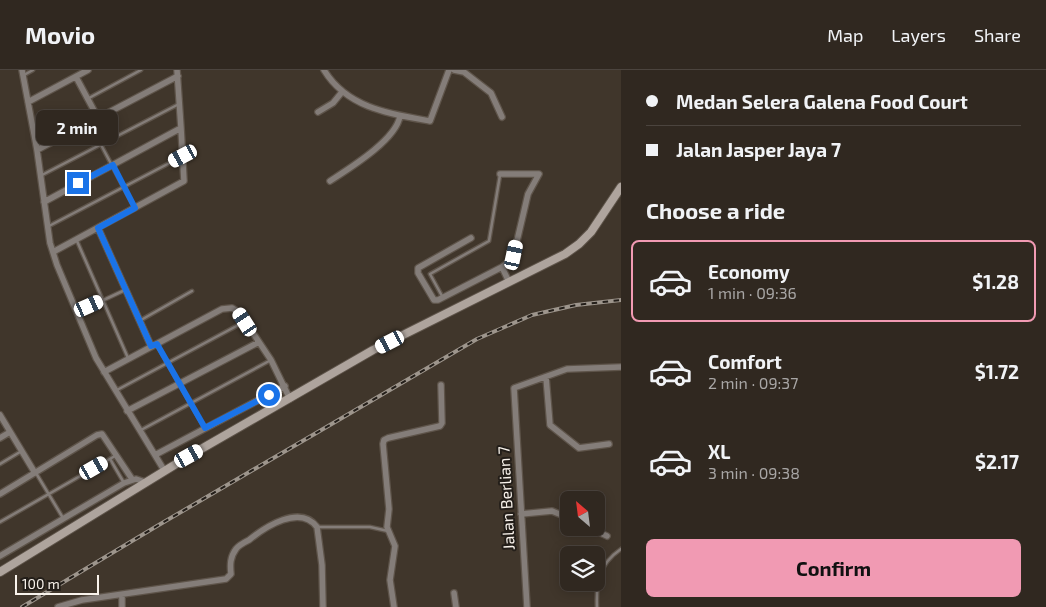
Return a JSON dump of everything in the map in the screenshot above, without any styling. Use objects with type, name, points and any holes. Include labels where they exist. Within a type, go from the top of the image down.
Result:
[{"type":"main road","points":[[0,572],[164,470],[373,350],[559,257],[579,244],[591,232],[621,188]]},
{"type":"street","points":[[28,102],[88,70]]},
{"type":"street","points":[[324,70],[329,79],[342,92],[356,101],[374,109],[430,121],[449,70]]},
{"type":"street","points":[[454,70],[464,72],[491,93],[502,117]]},
{"type":"street","points":[[22,73],[37,150],[47,227],[53,252],[96,358],[164,470]]},
{"type":"street","points":[[37,150],[177,73],[184,181],[53,252]]},
{"type":"street","points":[[76,76],[98,118]]},
{"type":"street","points":[[318,112],[333,103],[342,92]]},
{"type":"street","points":[[330,181],[377,147],[398,124],[400,116]]},
{"type":"street","points":[[44,202],[181,128]]},
{"type":"street","points":[[471,238],[418,268],[418,272],[434,300],[443,298],[502,267],[513,258],[528,194],[539,174],[500,174]]},
{"type":"street","points":[[98,228],[140,321],[154,345]]},
{"type":"street","points":[[502,267],[509,282]]},
{"type":"street","points":[[104,372],[228,308],[236,310],[259,342],[271,360],[290,399]]},
{"type":"street","points":[[128,411],[259,342]]},
{"type":"street","points":[[609,444],[579,448],[550,425],[546,377],[567,369],[621,366]]},
{"type":"street","name":"Jalan Berlian 7","points":[[527,607],[514,388],[546,377]]},
{"type":"street","points":[[394,607],[390,580],[395,546],[386,527],[388,509],[383,444],[384,440],[388,438],[440,426],[441,385]]},
{"type":"street","points":[[155,455],[285,386]]},
{"type":"street","points":[[0,415],[35,472]]},
{"type":"street","points":[[0,438],[10,432]]},
{"type":"street","points":[[0,494],[97,435],[102,434],[132,479]]},
{"type":"street","points":[[0,556],[124,483],[132,479],[146,482]]},
{"type":"street","points":[[521,514],[552,511],[560,514]]},
{"type":"street","points":[[58,607],[82,600],[122,596],[226,579],[230,577],[230,560],[236,549],[256,534],[291,517],[306,518],[317,526],[322,565],[324,607]]},
{"type":"street","points":[[454,593],[456,607]]},
{"type":"street","points":[[122,596],[122,607]]},
{"type":"lane","points":[[22,73],[33,70]]},
{"type":"lane","points":[[88,98],[141,70]]},
{"type":"lane","points":[[40,175],[180,104]]},
{"type":"lane","points":[[89,123],[135,208]]},
{"type":"lane","points":[[47,227],[183,156]]},
{"type":"lane","points":[[443,298],[430,274],[489,241],[500,174]]},
{"type":"lane","points":[[76,240],[128,359]]},
{"type":"lane","points":[[76,312],[126,290]]},
{"type":"lane","points":[[140,321],[192,291]]},
{"type":"lane","points":[[115,391],[245,322]]},
{"type":"lane","points":[[154,345],[205,428]]},
{"type":"lane","points":[[140,431],[271,360]]},
{"type":"lane","points":[[0,464],[21,451]]},
{"type":"lane","points":[[0,522],[116,455]]},
{"type":"lane","points":[[110,459],[124,483]]},
{"type":"lane","points":[[35,472],[63,519]]},
{"type":"lane","points":[[317,526],[370,527],[388,532]]},
{"type":"lane","points":[[597,607],[596,588],[603,568],[610,556],[621,549]]},
{"type":"railway","points":[[22,607],[477,339],[532,315],[576,305],[621,300]]},
{"type":"route","points":[[78,183],[113,165],[135,208],[98,228],[151,346],[157,344],[205,428],[269,395]]}]
